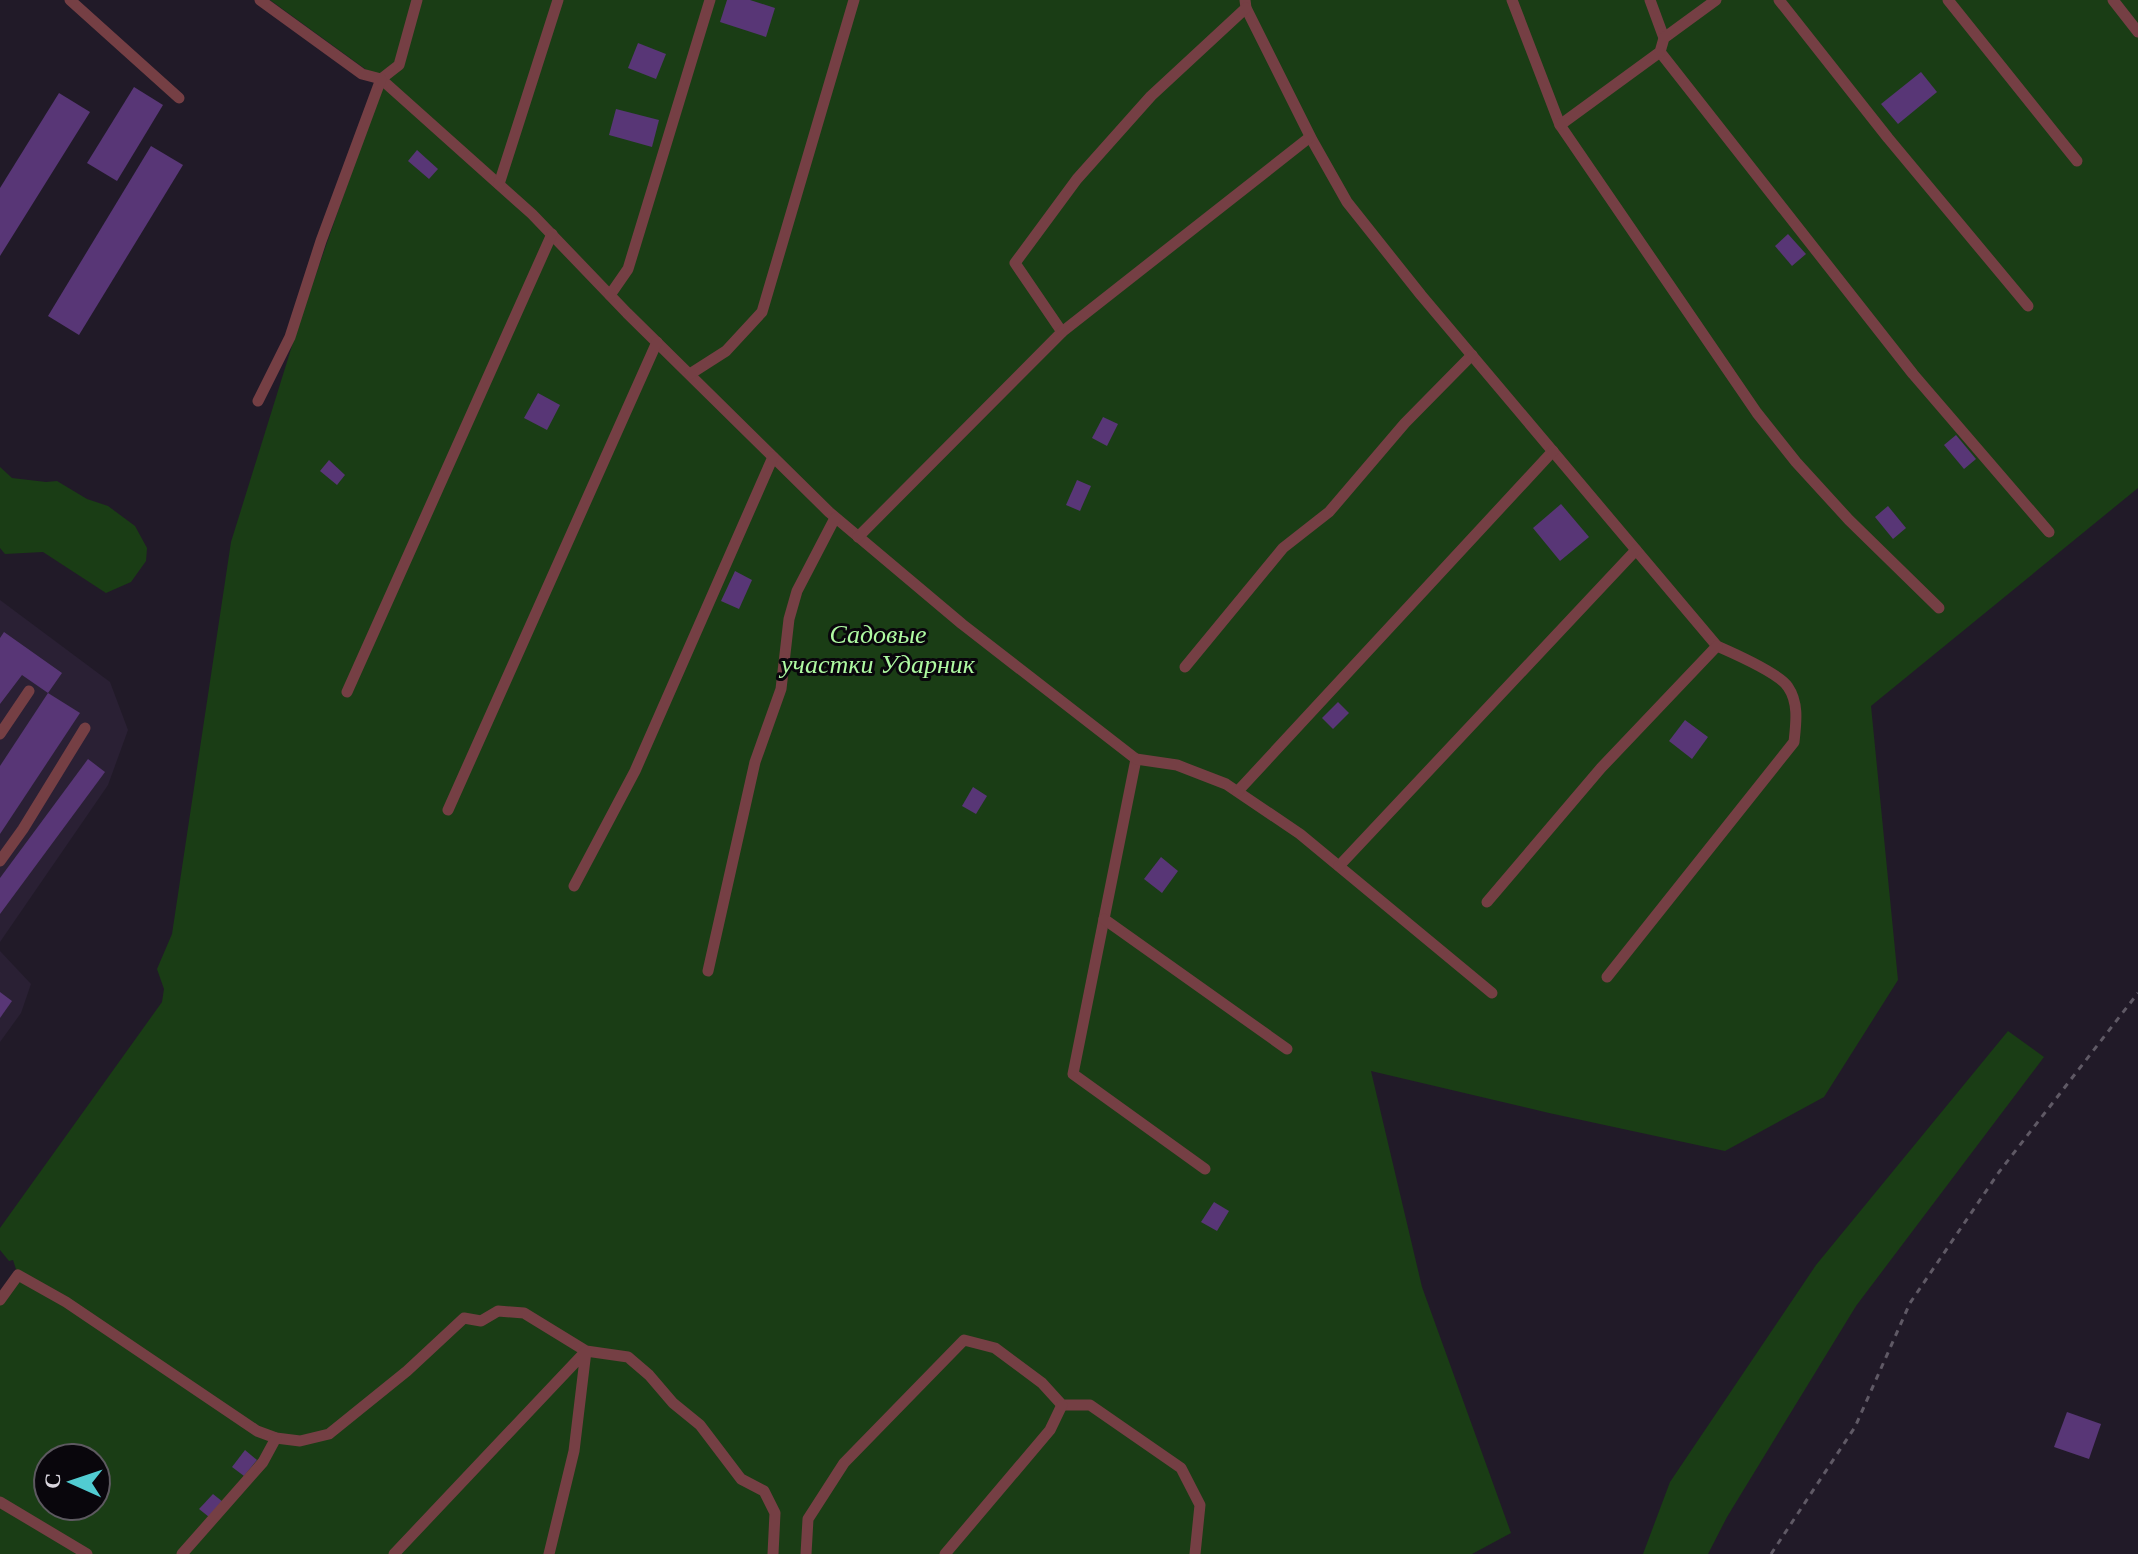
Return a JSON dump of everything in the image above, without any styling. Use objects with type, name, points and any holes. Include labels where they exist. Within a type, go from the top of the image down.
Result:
[{"type":"lane","points":[[70,0],[179,98]]},
{"type":"lane","points":[[260,0],[362,74],[381,79],[552,234],[835,518],[962,624],[1136,759],[1177,765],[1226,784],[1300,834],[1492,993]]},
{"type":"lane","points":[[258,401],[290,337],[321,241],[381,79],[399,65],[417,0]]},
{"type":"lane","points":[[499,184],[558,0]]},
{"type":"lane","points":[[610,295],[628,269],[710,0]]},
{"type":"lane","points":[[690,374],[726,351],[762,312],[854,0]]},
{"type":"lane","points":[[1512,0],[1560,125],[1757,413],[1849,520],[1939,608]]},
{"type":"lane","points":[[1560,125],[1660,52],[1664,38],[1650,0]]},
{"type":"lane","points":[[1664,38],[1716,0]]},
{"type":"lane","points":[[1779,0],[1888,138],[2028,306]]},
{"type":"lane","points":[[1948,0],[2077,161]]},
{"type":"lane","points":[[2113,0],[2138,32]]},
{"type":"lane","points":[[1062,332],[1015,263],[1077,179],[1151,96],[1245,4],[1310,137],[1347,202],[1717,646],[1751,662],[1787,685],[1797,715],[1794,742],[1607,977]]},
{"type":"lane","points":[[1660,52],[1913,374],[2049,532]]},
{"type":"lane","points":[[858,537],[1062,332],[1310,137]]},
{"type":"lane","points":[[347,692],[552,234]]},
{"type":"lane","points":[[448,810],[657,342]]},
{"type":"lane","points":[[1185,667],[1283,548],[1329,512],[1405,423],[1472,355]]},
{"type":"lane","points":[[1238,791],[1553,451]]},
{"type":"lane","points":[[574,886],[635,771],[773,457]]},
{"type":"lane","points":[[708,971],[755,762],[781,689],[789,619],[797,591],[835,518]]},
{"type":"lane","points":[[1339,866],[1636,550]]},
{"type":"lane","points":[[1487,902],[1601,768],[1717,646]]},
{"type":"lane","points":[[0,734],[29,691]]},
{"type":"lane","points":[[0,861],[85,728]]},
{"type":"lane","points":[[1136,759],[1073,1074],[1205,1169]]},
{"type":"lane","points":[[1104,919],[1287,1049]]},
{"type":"lane","points":[[0,1300],[18,1275],[66,1302],[257,1431],[276,1438],[300,1441],[329,1434],[407,1371],[464,1318],[481,1321],[498,1311],[524,1313],[586,1351],[628,1357],[649,1375],[673,1403],[700,1425],[741,1479],[764,1491],[775,1513],[773,1554]]},
{"type":"lane","points":[[806,1554],[808,1519],[844,1463],[964,1340],[995,1348],[1042,1383],[1062,1405],[1090,1405],[1181,1468],[1200,1505],[1195,1554]]},
{"type":"lane","points":[[394,1554],[586,1351]]},
{"type":"lane","points":[[549,1554],[574,1451],[586,1351]]},
{"type":"lane","points":[[945,1554],[1050,1430],[1062,1405]]},
{"type":"lane","points":[[182,1554],[263,1462],[276,1438]]},
{"type":"lane","points":[[0,1502],[87,1554]]},
{"type":"path","points":[[1771,1554],[1855,1427],[1910,1303],[1999,1172],[2138,993]]},
{"type":"shaded area","points":[[0,600],[110,682],[128,730],[108,785],[0,942]]},
{"type":"shaded area","points":[[0,951],[31,984],[21,1013],[0,1042]]},
{"type":"green space","name":"Садовые участки Ударник","points":[[270,0],[2138,0],[2138,488],[1871,706],[1898,980],[1824,1097],[1725,1151],[1371,1071],[1422,1287],[1511,1533],[1472,1554],[0,1554],[0,1301],[18,1275],[13,1260],[9,1261],[0,1250],[0,1228],[162,1002],[164,989],[157,969],[172,934],[231,542],[300,320],[383,82]]},
{"type":"green space","points":[[0,467],[12,478],[57,481],[87,499],[108,506],[135,526],[147,548],[146,561],[131,582],[106,593],[43,552],[5,554],[0,548]]},
{"type":"green space","points":[[2008,1031],[2044,1057],[1856,1306],[1727,1517],[1708,1554],[1643,1554],[1670,1482],[1816,1265]]},
{"type":"building","points":[[727,0],[750,0],[775,8],[766,37],[720,22]]},
{"type":"building","points":[[638,43],[666,54],[656,79],[628,68]]},
{"type":"building","points":[[1921,72],[1937,92],[1898,124],[1881,104]]},
{"type":"building","points":[[134,87],[163,105],[117,181],[87,163]]},
{"type":"building","points":[[59,93],[90,112],[0,256],[0,188]]},
{"type":"building","points":[[616,109],[659,120],[652,147],[609,135]]},
{"type":"building","points":[[151,146],[183,165],[79,335],[48,316]]},
{"type":"building","points":[[417,150],[438,169],[429,179],[408,161]]},
{"type":"building","points":[[1788,234],[1806,254],[1792,266],[1775,246]]},
{"type":"building","points":[[538,393],[560,405],[547,430],[524,418]]},
{"type":"building","points":[[1103,417],[1118,424],[1107,446],[1092,438]]},
{"type":"building","points":[[1956,435],[1976,459],[1964,469],[1944,445]]},
{"type":"building","points":[[329,460],[345,475],[337,485],[320,471]]},
{"type":"building","points":[[1077,480],[1091,486],[1080,511],[1066,505]]},
{"type":"building","points":[[1561,504],[1589,537],[1560,561],[1533,528]]},
{"type":"building","points":[[1888,506],[1906,528],[1893,539],[1875,517]]},
{"type":"building","points":[[735,571],[752,580],[739,609],[721,601]]},
{"type":"building","points":[[4,632],[62,673],[48,693],[22,675],[0,704],[0,638]]},
{"type":"building","points":[[48,693],[80,713],[0,834],[0,766]]},
{"type":"building","points":[[1338,702],[1349,713],[1333,729],[1322,718]]},
{"type":"building","points":[[1685,720],[1708,737],[1692,759],[1669,741]]},
{"type":"building","points":[[88,759],[105,772],[0,914],[0,878]]},
{"type":"building","points":[[973,787],[987,796],[976,814],[962,806]]},
{"type":"building","points":[[1161,857],[1178,871],[1162,893],[1144,879]]},
{"type":"building","points":[[0,992],[12,1001],[0,1018]]},
{"type":"building","points":[[1214,1202],[1229,1211],[1217,1231],[1201,1222]]},
{"type":"building","points":[[2067,1412],[2101,1424],[2089,1459],[2054,1447]]},
{"type":"building","points":[[245,1450],[257,1460],[244,1476],[232,1467]]},
{"type":"building","points":[[213,1494],[223,1502],[209,1517],[199,1509]]}]
